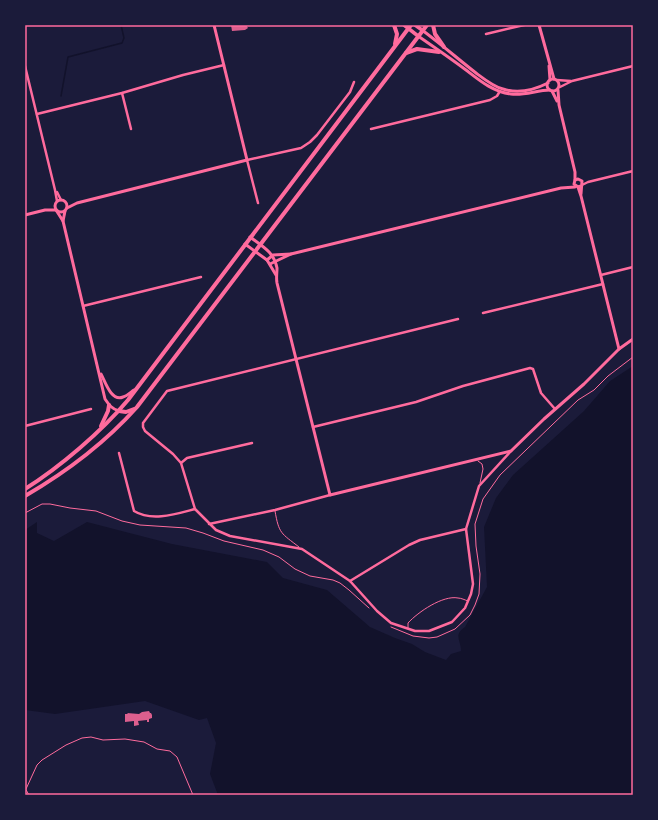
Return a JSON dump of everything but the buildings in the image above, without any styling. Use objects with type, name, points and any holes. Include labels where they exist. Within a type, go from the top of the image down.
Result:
[{"type":"highway","points":[[394,25],[397,34],[394,46]]},
{"type":"highway","points":[[25,496],[99,446],[137,407],[427,25]]},
{"type":"highway","points":[[433,25],[435,34],[444,47]]},
{"type":"highway","points":[[25,489],[62,461],[119,411],[394,46],[410,27]]},
{"type":"highway","points":[[405,54],[417,49],[439,52]]},
{"type":"highway","points":[[99,430],[108,411],[109,405]]},
{"type":"highway","points":[[119,411],[126,412],[137,407]]},
{"type":"main road","points":[[404,25],[410,27],[418,36]]},
{"type":"main road","points":[[415,25],[422,30]]},
{"type":"street","points":[[214,25],[258,202]]},
{"type":"street","points":[[486,34],[524,25]]},
{"type":"street","points":[[539,25],[549,62],[559,83],[559,105],[575,172],[574,181]]},
{"type":"street","points":[[422,30],[500,90],[524,91],[540,87],[549,81],[556,79],[572,81]]},
{"type":"street","points":[[418,36],[476,78],[500,90],[512,94],[542,90],[551,91],[572,81],[633,66]]},
{"type":"street","points":[[549,62],[549,81],[547,86],[559,105]]},
{"type":"street","points":[[37,114],[122,93],[183,75],[224,65]]},
{"type":"street","points":[[25,66],[55,190],[56,210],[63,221],[102,388],[105,399],[109,405],[114,410],[119,411]]},
{"type":"street","points":[[55,190],[61,200],[65,202],[76,202],[301,148],[317,135],[350,92],[354,82]]},
{"type":"street","points":[[371,129],[490,100],[497,96],[500,90]]},
{"type":"street","points":[[122,93],[131,129]]},
{"type":"street","points":[[270,264],[291,254],[561,188],[579,186],[588,182],[633,171]]},
{"type":"street","points":[[575,172],[580,179],[588,182]]},
{"type":"street","points":[[561,188],[580,179]]},
{"type":"street","points":[[580,179],[579,186],[581,196],[619,349]]},
{"type":"street","points":[[574,181],[579,186]]},
{"type":"street","points":[[45,210],[61,200]]},
{"type":"street","points":[[63,221],[66,209],[65,202]]},
{"type":"street","points":[[25,215],[45,210],[56,210],[60,212],[76,202]]},
{"type":"street","points":[[250,237],[273,255],[277,270],[276,275]]},
{"type":"street","points":[[245,244],[267,260],[276,275],[312,427],[330,495]]},
{"type":"street","points":[[267,260],[273,255],[284,253],[291,254]]},
{"type":"street","points":[[601,275],[633,267]]},
{"type":"street","points":[[83,306],[201,277]]},
{"type":"street","points":[[483,313],[603,284]]},
{"type":"street","points":[[458,319],[167,391],[143,423],[143,427],[145,431],[173,454],[181,463],[195,509],[216,530],[230,536],[302,549],[350,581],[377,611],[392,623],[415,631],[428,631],[452,622],[460,614],[471,594],[473,579],[466,529],[479,486],[555,408],[584,384],[619,349],[633,339]]},
{"type":"street","points":[[312,427],[416,402],[463,386],[530,368],[533,369],[541,393],[555,408]]},
{"type":"street","points":[[99,370],[109,390],[116,397],[123,397],[136,388]]},
{"type":"street","points":[[25,426],[91,409]]},
{"type":"street","points":[[181,463],[187,458],[252,442]]},
{"type":"street","points":[[209,524],[275,510],[330,495],[511,452]]},
{"type":"street","points":[[119,453],[134,511],[140,515],[162,516],[195,509]]},
{"type":"street","points":[[350,581],[409,545],[420,540],[466,529]]},
{"type":"lane","points":[[477,460],[482,464],[483,469],[479,486]]},
{"type":"lane","points":[[275,510],[280,532],[302,549]]},
{"type":"lane","points":[[408,629],[408,623],[415,615],[426,608],[444,600],[457,598],[468,601]]},
{"type":"path","points":[[388,625],[407,634],[429,638],[446,634],[470,615],[479,594],[480,574],[475,524],[483,499],[500,475],[578,400],[594,390],[608,376],[633,357]]},
{"type":"path","points":[[25,513],[42,504],[50,504],[70,508],[96,510],[122,521],[140,525],[186,528],[198,531],[224,541],[263,550],[279,557],[295,569],[310,576],[336,581],[357,596],[371,610]]},
{"type":"path","points":[[29,795],[25,789],[37,765],[42,760],[66,745],[82,738],[91,737],[103,740],[126,739],[144,742],[157,749],[170,751],[177,757],[193,795]]},
{"type":"shaded area","points":[[633,366],[633,795],[218,795],[210,774],[216,743],[207,718],[199,720],[145,701],[55,714],[25,710],[25,530],[37,522],[37,533],[54,541],[87,522],[172,544],[267,562],[283,578],[327,590],[370,627],[446,660],[451,654],[461,651],[458,635],[465,627],[487,587],[484,527],[496,498],[513,475],[584,411],[610,381]]},
{"type":"waterway","points":[[61,96],[68,57],[122,43],[124,38],[121,25]]}]
